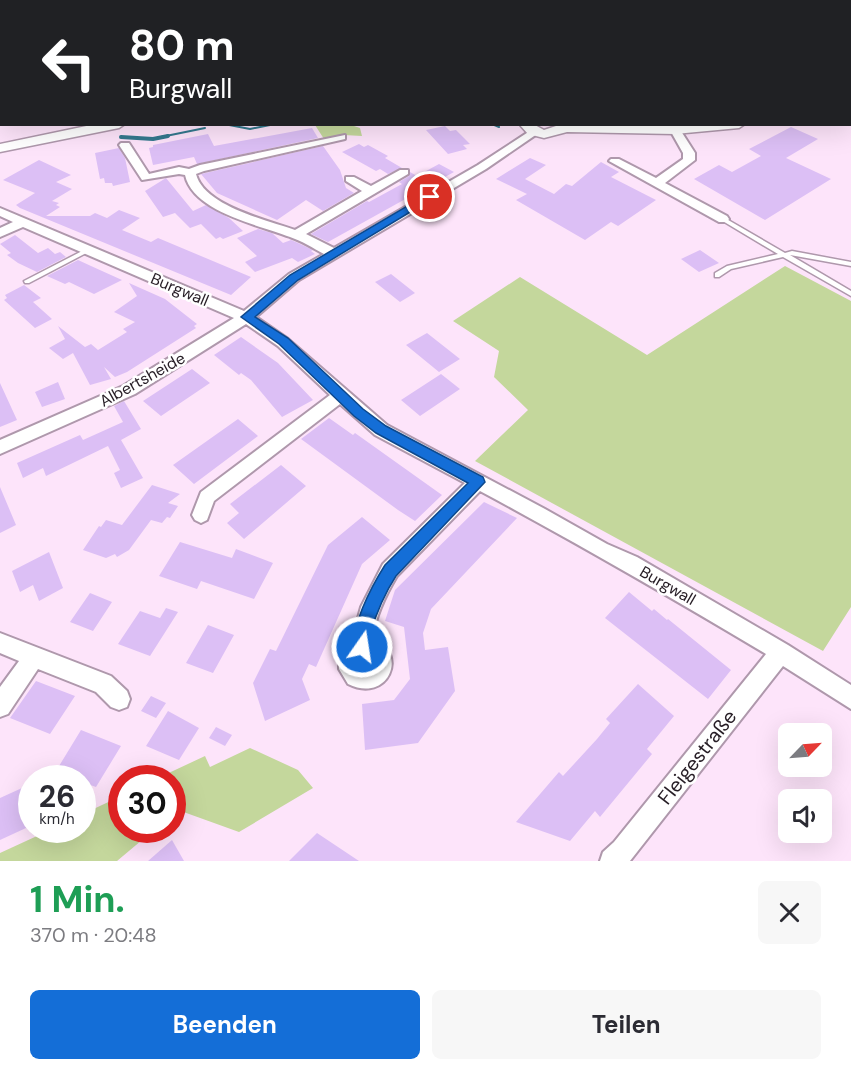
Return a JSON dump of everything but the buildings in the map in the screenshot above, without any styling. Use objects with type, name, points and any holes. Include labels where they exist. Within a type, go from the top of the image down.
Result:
[{"type":"street","points":[[0,148],[109,126]]},
{"type":"street","points":[[529,128],[552,134],[564,126],[675,130],[718,126]]},
{"type":"street","name":"Albertsheide","points":[[0,447],[129,390],[246,317],[294,277],[482,167],[529,128]]},
{"type":"street","points":[[657,183],[689,160],[689,153],[675,130]]},
{"type":"street","points":[[125,146],[146,178],[179,170],[190,173],[200,168],[340,137]]},
{"type":"street","points":[[615,161],[723,219]]},
{"type":"street","points":[[296,234],[399,177],[404,172]]},
{"type":"street","points":[[190,173],[189,180],[193,188],[203,196],[241,215],[296,234],[333,253]]},
{"type":"street","points":[[350,179],[370,191]]},
{"type":"street","name":"Burgwall","points":[[0,212],[246,317],[284,341],[340,396],[388,434],[600,550],[630,563],[781,652],[851,698]]},
{"type":"street","points":[[0,233],[23,222]]},
{"type":"street","points":[[201,515],[207,497],[340,396]]},
{"type":"street","points":[[362,647],[361,636],[381,586],[390,570],[478,482]]},
{"type":"street","points":[[0,643],[103,684],[119,699]]},
{"type":"street","name":"Fleigestraße","points":[[612,861],[781,652]]},
{"type":"street","points":[[0,706],[34,657]]},
{"type":"lane","points":[[723,219],[851,294]]},
{"type":"lane","points":[[27,281],[88,250]]},
{"type":"lane","points":[[717,275],[729,267],[792,253],[851,264]]},
{"type":"green space","points":[[316,126],[354,126],[360,128],[362,136],[344,135],[324,139]]},
{"type":"green space","points":[[785,266],[851,301],[851,607],[823,651],[475,461],[528,410],[494,377],[499,351],[453,321],[520,277],[647,355]]},
{"type":"green space","points":[[250,748],[298,770],[313,788],[239,832],[186,813],[186,765],[205,756],[210,767]]},
{"type":"green space","points":[[108,802],[108,843],[138,843],[117,861],[0,861],[0,853],[22,843],[96,843],[96,808]]},
{"type":"waterway","points":[[234,126],[250,129],[265,126]]},
{"type":"waterway","points":[[161,137],[205,128]]},
{"type":"waterway","points":[[126,137],[121,137],[153,139],[168,136]]},
{"type":"route","points":[[362,647],[361,636],[381,586],[390,570],[478,482],[381,430],[340,396],[305,359],[284,341],[246,317],[294,277],[430,197]]}]
